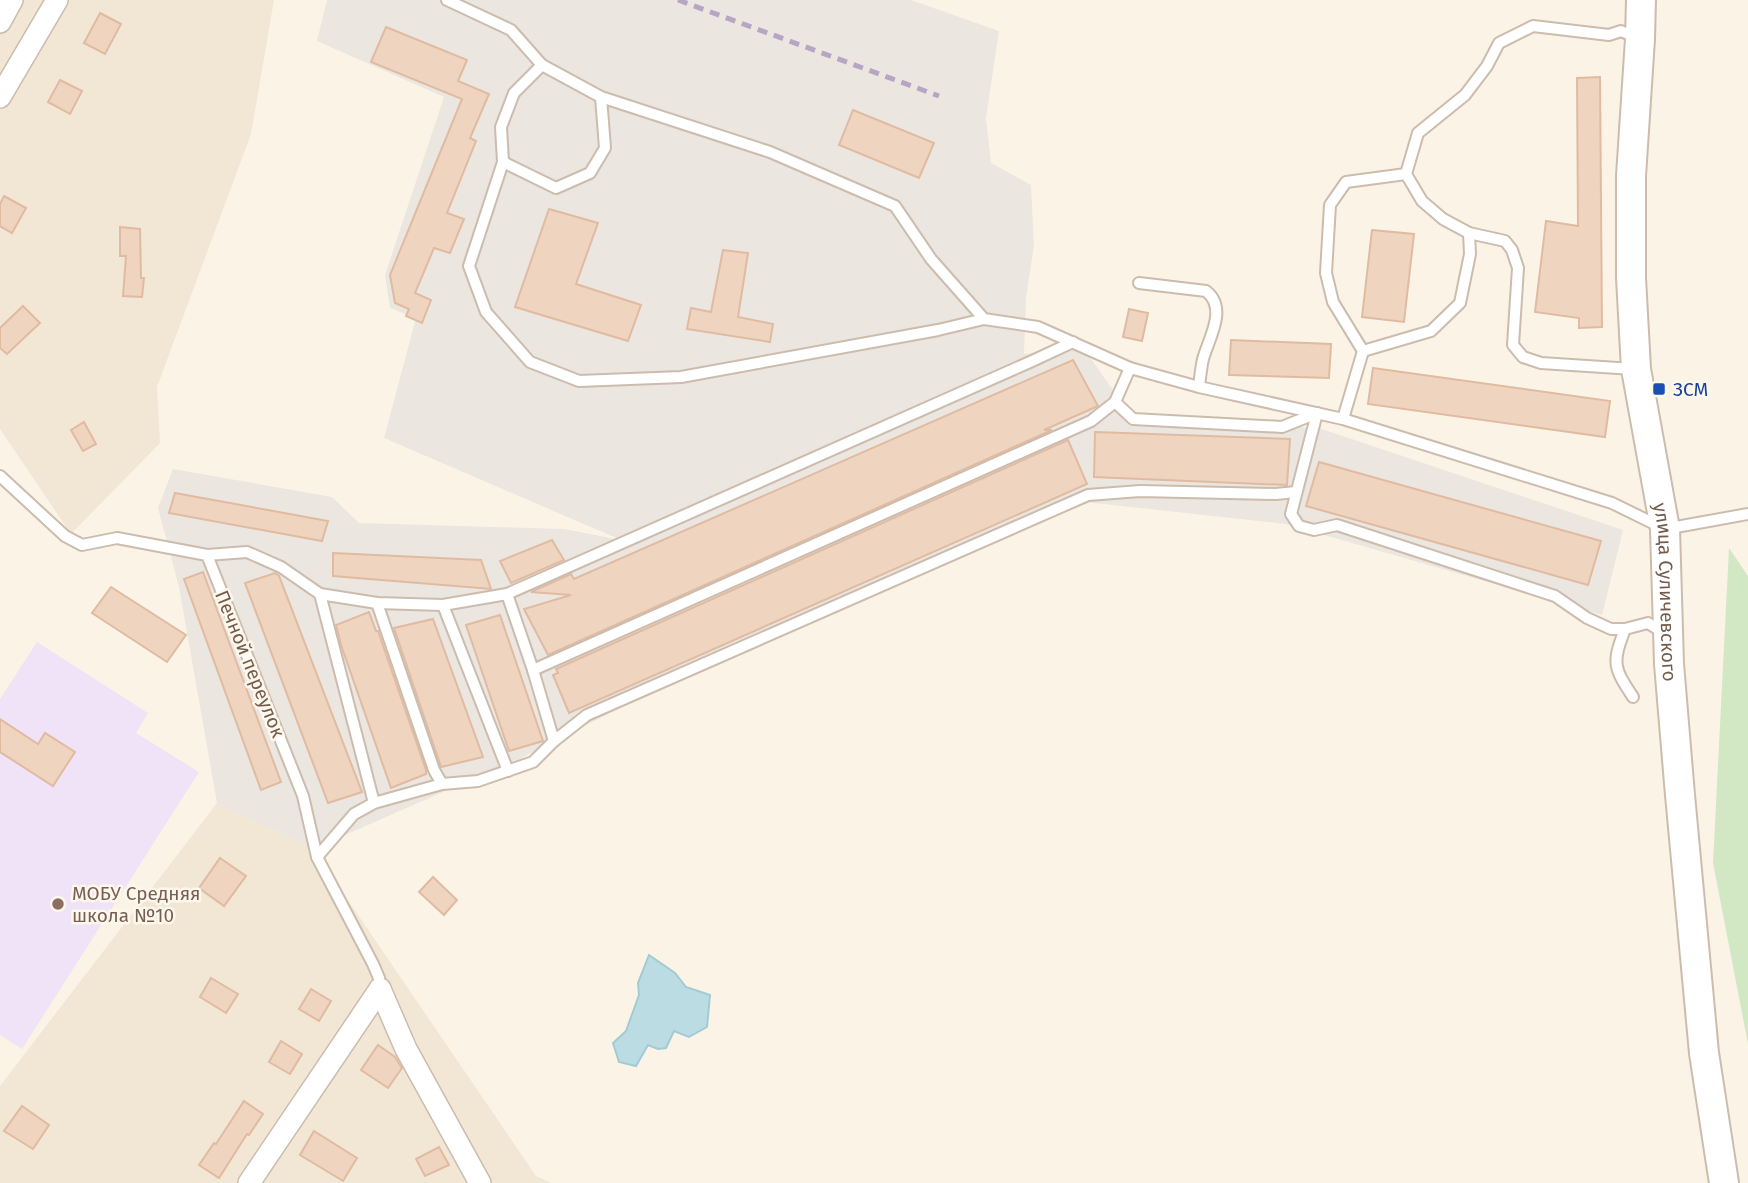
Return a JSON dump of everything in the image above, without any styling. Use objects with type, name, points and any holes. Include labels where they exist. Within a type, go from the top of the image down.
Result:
[{"type":"street","points":[[0,22],[12,0]]},
{"type":"street","points":[[0,97],[57,0]]},
{"type":"street","name":"улица Суличевского","points":[[1641,0],[1630,222],[1636,369],[1665,529],[1670,664],[1677,756],[1704,1053],[1724,1183]]},
{"type":"street","points":[[249,1183],[380,989]]},
{"type":"street","points":[[380,989],[407,1049],[480,1183]]},
{"type":"lane","points":[[447,0],[511,30],[542,65],[601,97],[770,152],[895,206],[932,259],[984,318]]},
{"type":"lane","points":[[1636,369],[1541,363],[1522,356],[1513,345],[1518,268],[1512,250],[1504,241],[1469,233],[1443,219],[1422,201],[1406,174],[1418,133],[1465,95],[1487,66],[1499,43],[1533,26],[1609,35],[1621,31],[1640,40]]},
{"type":"lane","points":[[542,65],[514,93],[501,127],[503,162],[469,265],[486,312],[530,362],[579,381],[681,377],[938,330],[984,318],[1038,327],[1130,368],[1199,387],[1343,419],[1612,503],[1665,529],[1748,514]]},
{"type":"lane","points":[[503,162],[556,188],[590,173],[605,148],[601,97]]},
{"type":"lane","points":[[1343,419],[1363,351],[1332,302],[1326,273],[1330,205],[1346,182],[1406,174]]},
{"type":"lane","points":[[1363,351],[1431,331],[1460,303],[1470,254],[1469,233]]},
{"type":"lane","points":[[1139,283],[1206,291],[1212,296],[1217,316],[1202,362],[1199,387]]},
{"type":"lane","points":[[0,476],[65,536],[82,545],[117,538],[206,555],[247,552],[281,567],[320,594],[377,603],[443,605],[507,594],[1073,342]]},
{"type":"lane","points":[[533,670],[1091,421],[1115,402],[1130,368]]},
{"type":"lane","points":[[1115,402],[1133,419],[1282,427],[1317,413]]},
{"type":"lane","points":[[1317,413],[1291,514],[1299,526],[1314,530],[1337,525],[1555,596],[1587,618],[1611,629],[1625,629],[1648,623],[1669,635]]},
{"type":"lane","points":[[317,857],[354,814],[374,803],[442,784],[478,781],[533,762],[587,715],[1088,495],[1140,491],[1276,494],[1296,492]]},
{"type":"lane","name":"Печной переулок","points":[[206,555],[303,796],[317,857],[373,964],[380,989]]},
{"type":"lane","points":[[320,594],[374,803]]},
{"type":"lane","points":[[507,594],[554,741]]},
{"type":"lane","points":[[377,603],[434,770],[442,784]]},
{"type":"lane","points":[[443,605],[508,771]]},
{"type":"lane","points":[[1625,629],[1616,652],[1618,675],[1633,697]]},
{"type":"shaded area","points":[[0,0],[274,0],[251,134],[157,387],[160,443],[71,534],[0,429]]},
{"type":"shaded area","points":[[327,0],[911,0],[999,31],[986,118],[991,163],[1031,185],[1034,245],[1026,298],[1024,354],[1083,347],[1128,412],[1322,429],[1623,530],[1602,615],[1286,524],[1085,502],[715,660],[521,758],[313,849],[217,803],[179,587],[158,508],[173,469],[332,497],[359,523],[564,529],[621,540],[384,438],[416,318],[390,308],[385,275],[444,97],[317,41]]},
{"type":"shaded area","name":"МОБУ Средняя школа №10","points":[[37,642],[148,713],[136,733],[199,772],[22,1049],[0,1035],[0,699]]},
{"type":"shaded area","points":[[217,803],[313,849],[536,1176],[552,1183],[0,1183],[0,1086]]},
{"type":"green space","points":[[1729,548],[1748,576],[1748,1044],[1713,863]]},
{"type":"water","points":[[649,955],[675,973],[686,987],[710,995],[707,1027],[689,1037],[674,1031],[666,1048],[658,1049],[648,1045],[636,1066],[619,1062],[613,1043],[626,1031],[639,995],[638,983]]},
{"type":"building","points":[[100,13],[121,24],[105,54],[84,43]]},
{"type":"building","points":[[386,27],[467,60],[458,81],[489,94],[470,138],[476,141],[447,213],[464,219],[450,253],[434,248],[415,293],[431,300],[422,323],[406,316],[409,309],[395,303],[390,275],[462,99],[371,62]]},
{"type":"building","points":[[1600,77],[1602,327],[1579,328],[1579,318],[1535,312],[1546,221],[1578,226],[1577,78]]},
{"type":"building","points":[[60,80],[82,91],[70,114],[48,102]]},
{"type":"building","points":[[853,110],[934,143],[919,178],[839,145]]},
{"type":"building","points":[[4,196],[26,208],[12,233],[0,226],[0,204]]},
{"type":"building","points":[[549,209],[598,223],[576,284],[641,305],[628,341],[515,307]]},
{"type":"building","points":[[120,227],[140,229],[141,278],[144,278],[142,297],[123,296],[126,256],[120,256]]},
{"type":"building","points":[[1372,230],[1414,234],[1404,322],[1362,317]]},
{"type":"building","points":[[723,250],[748,253],[738,317],[773,324],[770,342],[687,329],[691,308],[711,312]]},
{"type":"building","points":[[23,306],[40,323],[7,354],[0,348],[0,328]]},
{"type":"building","points":[[1129,309],[1148,313],[1142,341],[1123,337]]},
{"type":"building","points":[[1231,340],[1331,344],[1329,378],[1229,375]]},
{"type":"building","points":[[1073,360],[1098,406],[1044,430],[1052,430],[548,655],[524,609],[571,595],[531,592],[571,574],[574,579]]},
{"type":"building","points":[[1373,368],[1610,401],[1605,437],[1368,404]]},
{"type":"building","points":[[84,422],[96,444],[83,451],[71,430]]},
{"type":"building","points":[[1095,432],[1290,439],[1287,485],[1094,477]]},
{"type":"building","points":[[1068,440],[1087,484],[569,713],[553,675],[558,673],[556,669]]},
{"type":"building","points":[[1319,462],[1601,541],[1588,585],[1306,506]]},
{"type":"building","points":[[175,493],[328,521],[322,541],[169,513]]},
{"type":"building","points":[[552,540],[564,560],[511,583],[500,561]]},
{"type":"building","points":[[333,553],[481,560],[491,589],[333,576]]},
{"type":"building","points":[[203,572],[281,782],[261,790],[184,579]]},
{"type":"building","points":[[275,573],[279,576],[362,792],[328,803],[245,583]]},
{"type":"building","points":[[111,587],[186,635],[167,662],[92,613]]},
{"type":"building","points":[[369,612],[426,770],[426,774],[391,788],[336,625]]},
{"type":"building","points":[[500,615],[543,741],[509,751],[466,625]]},
{"type":"building","points":[[433,619],[483,757],[441,767],[394,628]]},
{"type":"building","points":[[0,719],[38,744],[45,733],[75,752],[53,786],[0,752]]},
{"type":"building","points":[[220,858],[246,876],[224,906],[199,888]]},
{"type":"building","points":[[433,877],[457,900],[444,915],[419,892]]},
{"type":"building","points":[[211,978],[238,994],[226,1013],[200,997]]},
{"type":"building","points":[[311,989],[331,1001],[319,1021],[299,1009]]},
{"type":"building","points":[[281,1041],[302,1054],[290,1074],[269,1062]]},
{"type":"building","points":[[378,1045],[395,1057],[402,1068],[388,1088],[361,1070]]},
{"type":"building","points":[[244,1101],[263,1114],[219,1178],[199,1165]]},
{"type":"building","points":[[22,1106],[49,1125],[33,1149],[4,1131]]},
{"type":"building","points":[[314,1131],[357,1158],[343,1181],[300,1155]]},
{"type":"building","points":[[439,1147],[449,1165],[425,1176],[416,1159]]},
{"type":"railway","points":[[678,0],[939,96]]},
{"type":"place","name":"ЗСМ","points":[[1659,389]]},
{"type":"place","name":"МОБУ Средняя школа №10","points":[[58,904]]}]
